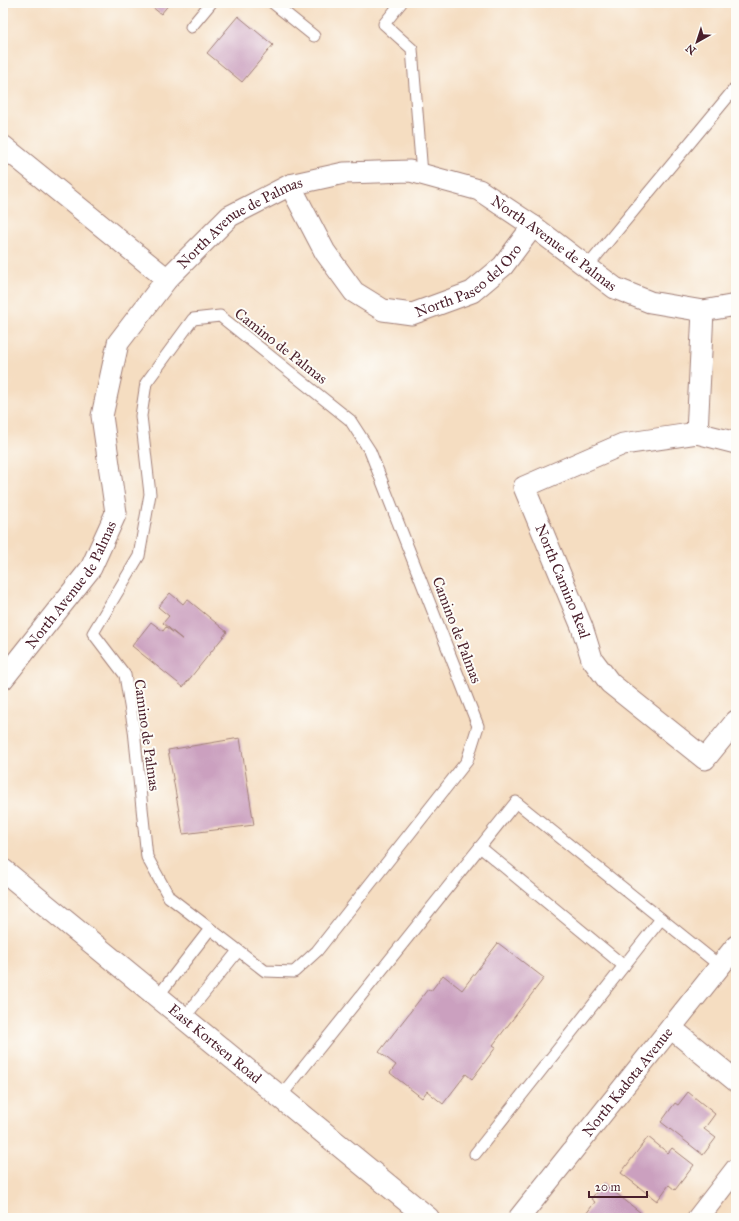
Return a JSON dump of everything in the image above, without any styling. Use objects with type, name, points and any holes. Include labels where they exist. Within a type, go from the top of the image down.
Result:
[{"type":"street","points":[[3,146],[167,279]]},
{"type":"street","name":"North Avenue de Palmas","points":[[3,679],[91,568],[116,514],[102,416],[118,343],[167,279],[230,216],[290,184],[344,173],[410,171],[422,174],[479,190],[533,226],[615,288],[650,302],[703,311],[736,305]]},
{"type":"street","name":"North Paseo del Oro","points":[[290,184],[325,252],[354,292],[383,310],[412,314],[472,292],[503,266],[533,226]]},
{"type":"street","points":[[697,433],[703,311]]},
{"type":"street","name":"North Camino Real","points":[[736,443],[697,433],[623,444],[524,488],[582,627],[592,658],[610,682],[705,759],[736,721]]},
{"type":"street","name":"East Kortsen Road","points":[[3,870],[428,1218]]},
{"type":"street","name":"North Kadota Avenue","points":[[519,1218],[736,946]]},
{"type":"street","points":[[671,1028],[736,1081]]},
{"type":"street","points":[[698,1218],[736,1169]]},
{"type":"lane","points":[[191,27],[211,3]]},
{"type":"lane","points":[[273,3],[314,36]]},
{"type":"lane","points":[[402,3],[384,24],[412,49],[422,174]]},
{"type":"lane","points":[[587,267],[736,87]]},
{"type":"lane","name":"Camino de Palmas","points":[[220,316],[350,420],[370,451],[478,726],[467,761],[317,951],[294,972],[265,971],[210,930],[169,897],[147,857],[134,730],[125,675],[93,633],[139,556],[150,494],[141,416],[146,383],[193,319],[220,316]]},
{"type":"lane","points":[[280,1097],[516,802],[720,966]]},
{"type":"lane","points":[[480,847],[624,966]]},
{"type":"lane","points":[[475,1154],[661,919]]},
{"type":"lane","points":[[158,996],[210,930]]},
{"type":"lane","points":[[184,1018],[238,951]]},
{"type":"building","points":[[147,3],[170,3],[161,14]]},
{"type":"building","points":[[238,16],[273,45],[242,82],[207,53]]},
{"type":"building","points":[[170,593],[183,604],[187,599],[227,632],[183,687],[132,646],[151,622],[163,631],[166,627],[183,640],[163,623],[169,616],[158,607]]},
{"type":"building","points":[[240,738],[254,825],[183,834],[168,750]]},
{"type":"building","points":[[498,943],[544,978],[493,1045],[496,1047],[472,1079],[466,1074],[443,1104],[427,1091],[422,1098],[390,1073],[396,1065],[379,1052],[428,989],[431,991],[443,975],[462,990]]},
{"type":"building","points":[[688,1092],[715,1114],[704,1129],[716,1138],[703,1155],[661,1122],[675,1103],[678,1105]]},
{"type":"building","points":[[648,1137],[668,1153],[672,1148],[694,1165],[675,1190],[669,1185],[657,1201],[621,1173]]},
{"type":"building","points":[[603,1183],[641,1213],[638,1218],[583,1218],[595,1202],[591,1199]]}]
